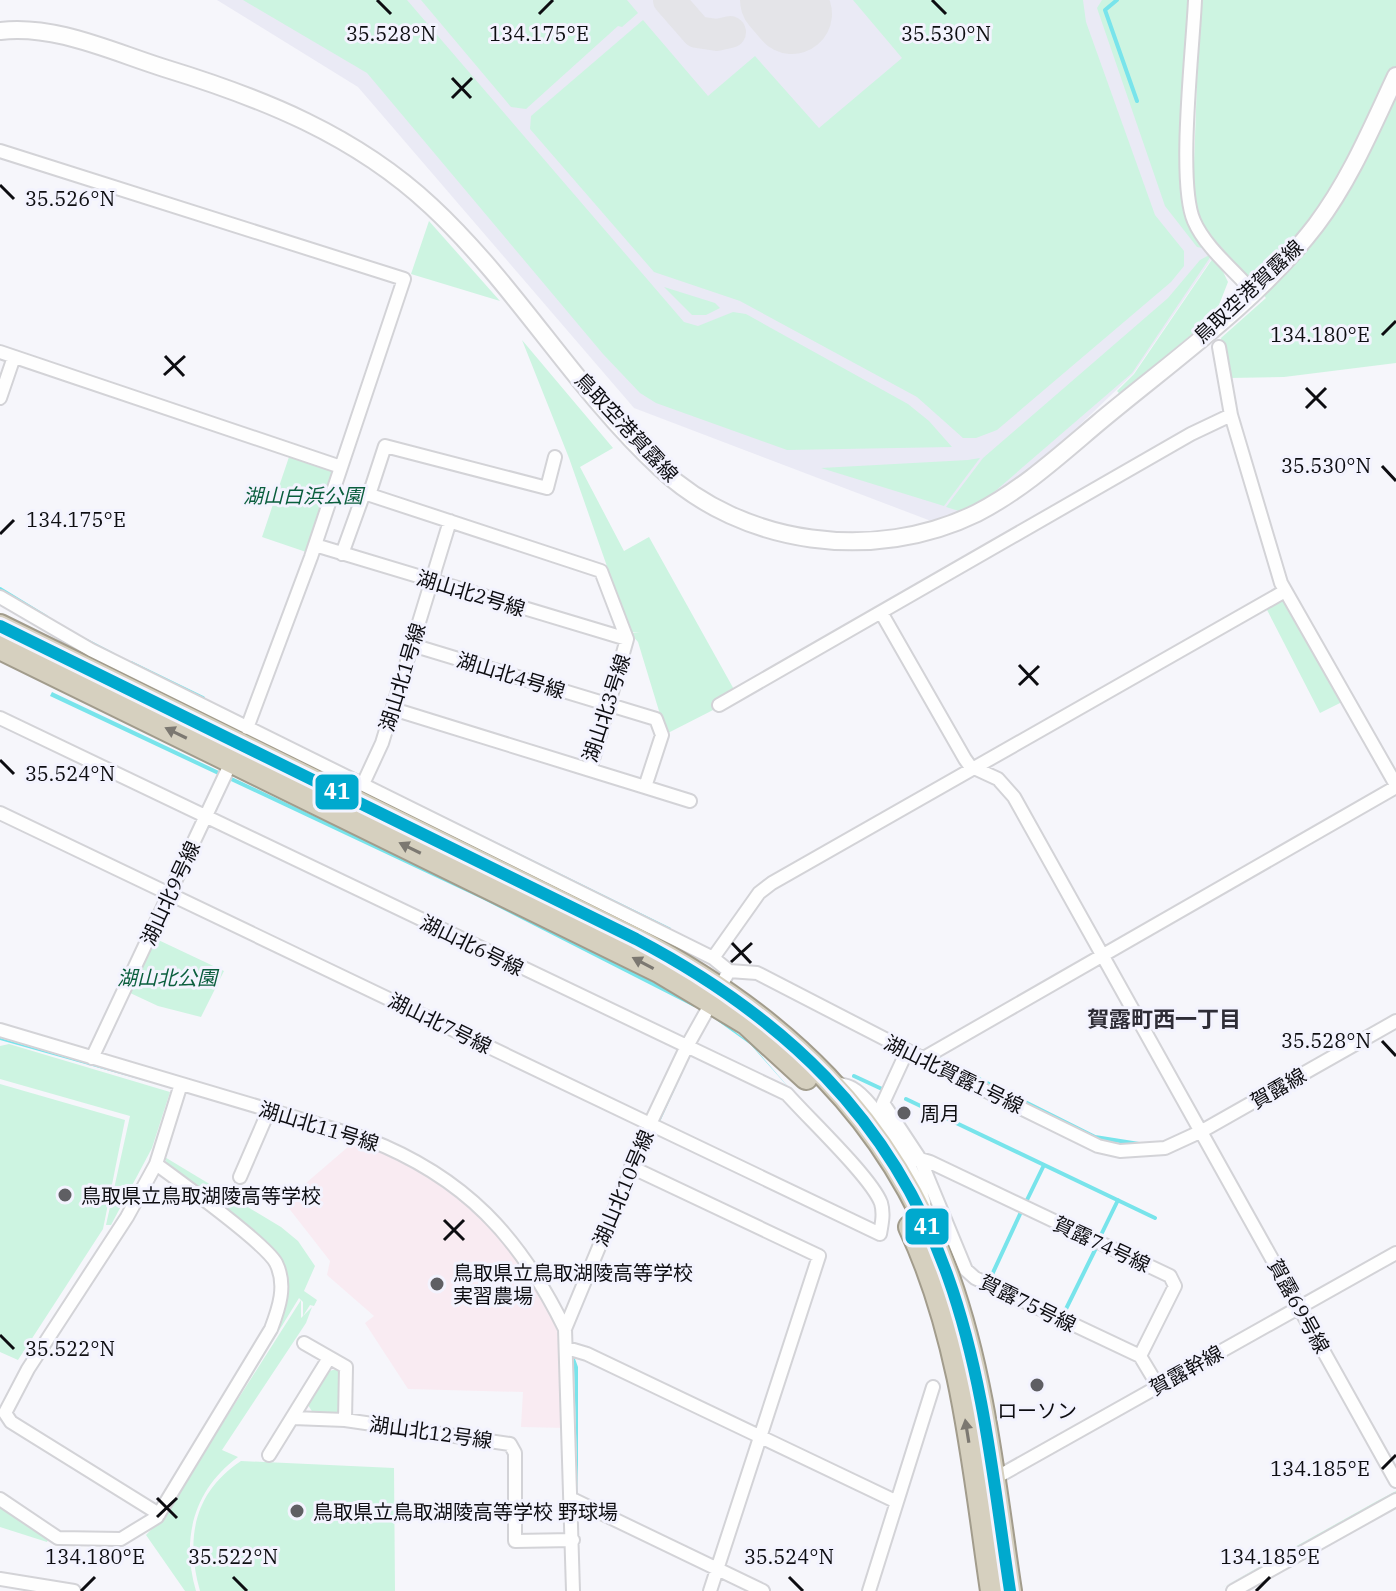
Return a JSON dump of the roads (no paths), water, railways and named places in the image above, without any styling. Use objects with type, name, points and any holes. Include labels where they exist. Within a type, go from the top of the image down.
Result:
[{"type":"highway","points":[[0,626],[636,939],[719,986],[781,1032],[830,1081],[881,1147],[927,1228],[962,1320],[986,1483],[992,1591]]},
{"type":"highway","points":[[0,648],[611,946],[719,986],[757,1032],[814,1085],[859,1141],[898,1203],[922,1253],[946,1324],[1010,1591]]},
{"type":"main road","name":"鳥取空港賀露線","points":[[0,31],[47,33],[221,86],[294,115],[368,156],[411,188],[455,230],[662,470],[726,512],[797,536],[875,542],[933,530],[994,504],[1052,462],[1253,292],[1295,251],[1331,204],[1357,159],[1396,76]]},
{"type":"street","points":[[1195,0],[1187,172],[1190,205],[1194,222],[1253,292]]},
{"type":"street","points":[[0,151],[404,279],[315,545],[247,728]]},
{"type":"street","points":[[922,1059],[1101,953],[1396,786],[1285,591],[1231,415],[1219,347]]},
{"type":"street","points":[[0,352],[341,467]]},
{"type":"street","points":[[0,398],[14,357]]},
{"type":"street","points":[[719,705],[1191,434],[1231,415]]},
{"type":"street","points":[[342,554],[364,493],[369,495],[385,446],[547,488],[555,457]]},
{"type":"street","name":"湖山北3号線","points":[[369,495],[601,571],[627,639],[590,770],[393,709]]},
{"type":"street","name":"湖山北1号線","points":[[363,784],[382,743],[450,521]]},
{"type":"street","name":"湖山北2号線","points":[[315,545],[627,639]]},
{"type":"street","points":[[719,986],[713,958],[759,893],[772,883],[1285,591]]},
{"type":"street","points":[[0,597],[91,650],[713,958]]},
{"type":"street","name":"賀露69号線","points":[[882,614],[965,759],[998,779],[1014,797],[1396,1481]]},
{"type":"street","name":"湖山北4号線","points":[[412,645],[656,719],[662,735],[645,787]]},
{"type":"street","name":"湖山北6号線","points":[[0,718],[787,1094],[853,1165],[880,1201],[883,1217],[880,1234]]},
{"type":"street","points":[[590,770],[690,801]]},
{"type":"street","name":"湖山北9号線","points":[[92,1058],[227,771]]},
{"type":"street","name":"湖山北7号線","points":[[0,813],[880,1234]]},
{"type":"street","name":"湖山北賀露1号線","points":[[719,986],[757,973],[1098,1146],[1144,1152],[1165,1148],[1202,1131]]},
{"type":"street","name":"湖山北10号線","points":[[573,1591],[565,1329],[650,1124],[719,986]]},
{"type":"street","name":"賀露線","points":[[1202,1131],[1396,1021]]},
{"type":"street","name":"湖山北11号線","points":[[0,1030],[384,1146],[448,1180],[513,1240],[547,1293],[565,1329]]},
{"type":"street","points":[[886,1120],[883,1103],[907,1051]]},
{"type":"street","name":"賀露75号線","points":[[830,1081],[853,1088],[886,1120],[914,1160],[966,1270],[975,1278],[1140,1356]]},
{"type":"street","points":[[159,1514],[11,1422],[5,1413],[28,1369],[127,1217],[156,1164],[181,1084]]},
{"type":"street","points":[[240,1177],[269,1110]]},
{"type":"street","points":[[914,1160],[927,1228]]},
{"type":"street","name":"賀露74号線","points":[[914,1160],[1170,1276],[1175,1286],[1140,1356]]},
{"type":"street","points":[[0,1499],[58,1538],[121,1539],[159,1514],[271,1329],[280,1305],[282,1286],[272,1256],[156,1164]]},
{"type":"street","points":[[631,1167],[819,1256],[710,1591]]},
{"type":"street","name":"賀露幹線","points":[[986,1483],[1396,1253]]},
{"type":"street","points":[[304,1343],[346,1367],[345,1420]]},
{"type":"street","points":[[567,1348],[587,1354],[895,1501]]},
{"type":"street","points":[[1140,1356],[1158,1386]]},
{"type":"street","points":[[269,1455],[329,1358]]},
{"type":"street","points":[[869,1591],[933,1387]]},
{"type":"street","name":"湖山北12号線","points":[[293,1418],[345,1420],[510,1444],[515,1453],[515,1541],[573,1540]]},
{"type":"street","points":[[572,1499],[763,1591]]},
{"type":"street","points":[[1233,1591],[1396,1500]]},
{"type":"street","points":[[0,1579],[74,1591]]},
{"type":"water","points":[[52,692],[483,896],[696,1004],[694,1007],[482,899],[50,696]]},
{"type":"water","points":[[400,795],[671,928],[670,930]]},
{"type":"water","points":[[711,1013],[751,1044],[797,1097],[751,1045],[712,1017],[705,1024],[639,1167],[636,1165],[703,1022]]},
{"type":"water","points":[[0,1038],[174,1089],[0,1040]]},
{"type":"water","points":[[574,1356],[578,1367],[578,1497],[574,1368]]},
{"type":"waterway","points":[[1117,0],[1105,10],[1137,101]]},
{"type":"waterway","points":[[0,589],[46,617]]},
{"type":"waterway","points":[[85,640],[112,654]]},
{"type":"waterway","points":[[131,663],[203,698]]},
{"type":"waterway","points":[[937,1058],[1095,1137],[1139,1144]]},
{"type":"waterway","points":[[854,1076],[882,1089]]},
{"type":"waterway","points":[[906,1099],[1155,1218]]},
{"type":"waterway","points":[[1026,1202],[1044,1165]]},
{"type":"waterway","points":[[1100,1237],[1118,1200]]},
{"type":"waterway","points":[[990,1279],[1021,1212]]},
{"type":"waterway","points":[[1063,1315],[1096,1248]]},
{"type":"place","name":"周月","points":[[904,1113]]},
{"type":"place","name":"鳥取県立鳥取湖陵高等学校","points":[[65,1195]]},
{"type":"place","name":"鳥取県立鳥取湖陵高等学校 実習農場","points":[[437,1284]]},
{"type":"place","name":"ローソン","points":[[1037,1385]]},
{"type":"place","name":"鳥取県立鳥取湖陵高等学校 野球場","points":[[297,1511]]},
{"type":"district","name":"賀露町西一丁目","points":[[1164,1018]]},
{"type":"park label","name":"湖山白浜公園","points":[[303,495]]},
{"type":"park label","name":"湖山北公園","points":[[167,977]]}]
